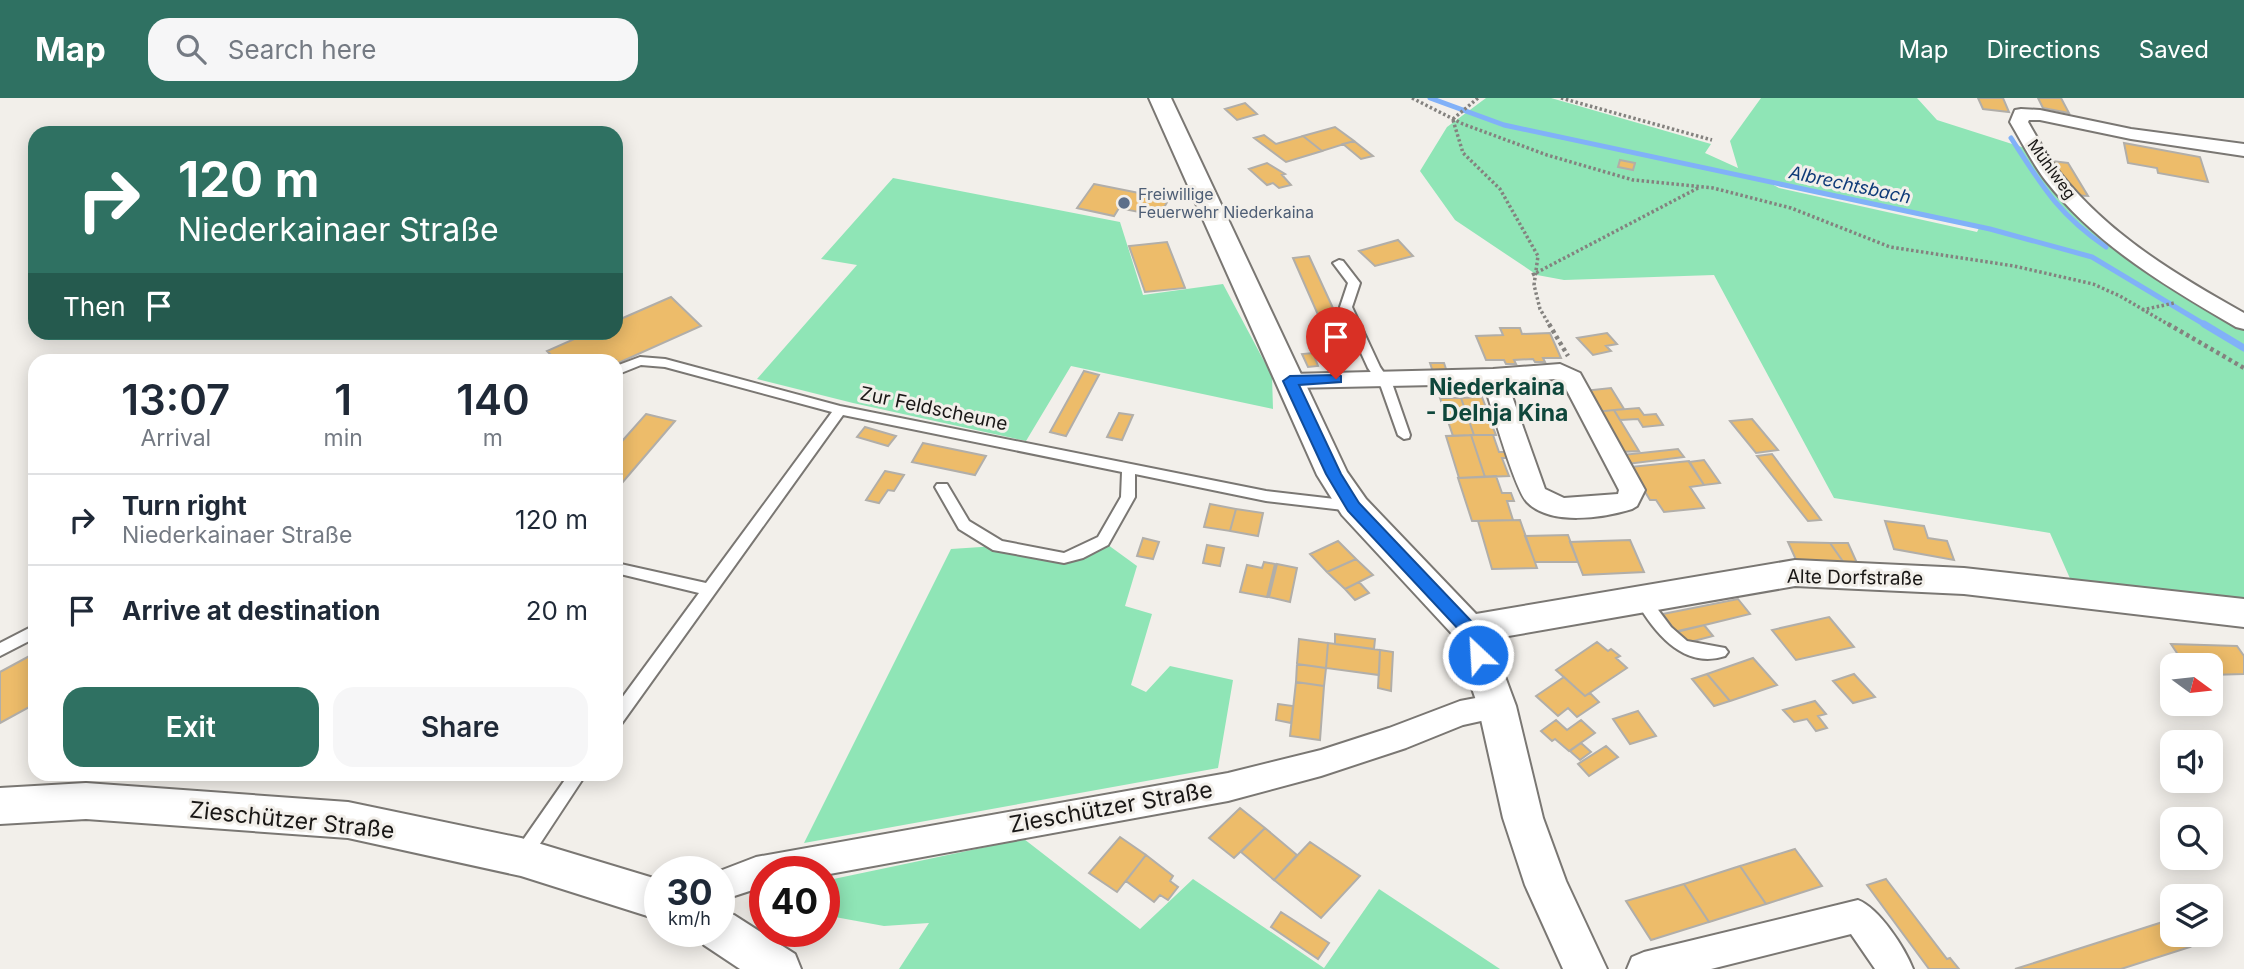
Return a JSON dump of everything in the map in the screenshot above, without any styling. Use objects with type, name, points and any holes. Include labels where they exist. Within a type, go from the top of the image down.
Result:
[{"type":"street","points":[[1160,98],[1334,474],[1354,507],[1469,629],[1497,706],[1527,829],[1546,885],[1585,969]]},
{"type":"street","name":"Mühlweg","points":[[2244,150],[2131,134],[2040,115],[2021,114],[2019,122],[2053,176],[2070,196],[2120,243],[2144,262],[2244,323]]},
{"type":"street","points":[[1290,381],[1493,376],[1560,371],[1572,378],[1632,490],[1628,500],[1623,503],[1555,507],[1543,504],[1534,494],[1493,376]]},
{"type":"street","name":"Alte Dorfstraße","points":[[1469,629],[1795,573],[1848,573],[1951,580],[2244,613]]},
{"type":"street","name":"Zieschützer Straße","points":[[735,880],[756,872],[1228,786],[1321,763],[1395,739],[1460,713],[1497,706]]},
{"type":"street","name":"Zieschützer Straße","points":[[0,806],[86,801],[348,820],[521,858],[644,895]]},
{"type":"street","points":[[1647,968],[1858,916],[1896,969]]},
{"type":"street","points":[[735,940],[779,969]]},
{"type":"lane","points":[[1339,264],[1354,283],[1346,307],[1374,368],[1387,386],[1404,435]]},
{"type":"lane","points":[[623,368],[640,361],[665,363],[840,410]]},
{"type":"lane","name":"Zur Feldscheune","points":[[623,705],[711,590],[840,410],[1266,496],[1354,507]]},
{"type":"lane","points":[[942,487],[964,525],[998,546],[1064,558],[1103,541],[1128,497],[1129,469]]},
{"type":"lane","points":[[623,570],[711,590]]},
{"type":"lane","points":[[1642,599],[1672,640],[1683,649],[1699,653],[1720,652]]},
{"type":"lane","points":[[0,650],[28,635]]},
{"type":"lane","points":[[521,858],[573,781]]},
{"type":"path","points":[[1412,98],[1453,119],[1547,155],[1633,180],[1699,187],[1791,208],[1890,247],[2066,276],[2120,296],[2244,368]]},
{"type":"path","points":[[1453,119],[1478,98]]},
{"type":"path","points":[[1561,98],[1712,140]]},
{"type":"path","points":[[1453,119],[1463,153],[1500,189],[1538,256],[1531,275],[1537,307],[1569,356],[1560,371]]},
{"type":"path","points":[[1531,275],[1699,187]]},
{"type":"path","points":[[2141,310],[2166,305]]},
{"type":"green space","points":[[1486,98],[1551,98],[1711,144],[1705,153],[1738,168],[1730,141],[1761,98],[1917,98],[1937,120],[2037,152],[2070,196],[2244,326],[2244,599],[2072,583],[2050,533],[1834,498],[1714,275],[1564,280],[1537,275],[1455,220],[1420,171],[1447,127]],"holes":[[[1770,182],[1980,226],[1977,232],[1779,188]]]},
{"type":"green space","points":[[893,178],[1120,222],[1143,295],[1223,284],[1272,376],[1273,409],[1071,366],[1026,441],[757,379],[857,265],[821,259]]},
{"type":"green space","points":[[1104,542],[1137,566],[1125,606],[1152,614],[1131,685],[1146,692],[1170,666],[1233,680],[1218,768],[804,843],[951,549],[996,546],[1047,558]]},
{"type":"green space","points":[[1024,839],[1140,929],[1193,879],[1324,968],[1379,889],[1500,969],[899,969],[929,923],[884,926],[840,918],[840,878]]},
{"type":"building","points":[[1978,98],[2003,98],[2009,112],[1983,109]]},
{"type":"building","points":[[2038,98],[2061,98],[2069,113],[2043,108]]},
{"type":"building","points":[[1245,103],[1257,114],[1237,120],[1225,109]]},
{"type":"building","points":[[1335,127],[1354,141],[1322,151],[1303,136]]},
{"type":"building","points":[[1264,135],[1276,144],[1303,136],[1322,151],[1286,162],[1254,138]]},
{"type":"building","points":[[1354,141],[1373,156],[1361,159],[1343,144]]},
{"type":"building","points":[[2124,143],[2200,157],[2208,182],[2158,173],[2157,168],[2128,163]]},
{"type":"building","points":[[1620,160],[1635,163],[1633,170],[1618,167]]},
{"type":"building","points":[[2052,161],[2068,163],[2088,196],[2072,195]]},
{"type":"building","points":[[1267,163],[1285,174],[1282,175],[1291,185],[1279,188],[1273,183],[1267,185],[1249,169]]},
{"type":"building","name":"Freiwillige Feuerwehr Niederkaina","points":[[1094,184],[1169,199],[1159,216],[1119,208],[1114,216],[1077,208]]},
{"type":"building","points":[[1398,240],[1413,256],[1375,266],[1359,251]]},
{"type":"building","points":[[1167,242],[1185,288],[1145,292],[1129,246]]},
{"type":"building","points":[[1309,256],[1355,356],[1337,358],[1293,258]]},
{"type":"building","points":[[671,297],[701,326],[623,361],[623,354],[550,354],[547,351],[572,340],[623,340],[623,318]]},
{"type":"building","points":[[1500,328],[1520,328],[1522,334],[1550,333],[1561,358],[1543,358],[1545,362],[1535,362],[1533,359],[1514,360],[1516,364],[1506,364],[1504,360],[1486,360],[1476,336],[1503,335]]},
{"type":"building","points":[[1607,333],[1617,344],[1606,346],[1611,351],[1593,355],[1577,338]]},
{"type":"building","points":[[1313,353],[1318,366],[1308,367],[1302,354]]},
{"type":"building","points":[[1430,363],[1444,363],[1447,372],[1433,372]]},
{"type":"building","points":[[1084,371],[1099,375],[1066,436],[1050,432]]},
{"type":"building","points":[[1611,388],[1624,409],[1595,412],[1583,391]]},
{"type":"building","points":[[1482,397],[1488,413],[1497,412],[1499,418],[1489,418],[1496,435],[1474,435],[1461,398]]},
{"type":"building","points":[[1440,398],[1461,398],[1474,435],[1453,436]]},
{"type":"building","points":[[1639,408],[1644,415],[1656,414],[1663,425],[1643,427],[1638,419],[1620,420],[1614,410]]},
{"type":"building","points":[[1614,410],[1639,451],[1620,452],[1595,412]]},
{"type":"building","points":[[1119,413],[1133,415],[1122,440],[1107,437]]},
{"type":"building","points":[[646,414],[675,421],[623,482],[623,440]]},
{"type":"building","points":[[1752,419],[1778,450],[1756,453],[1730,421]]},
{"type":"building","points":[[865,427],[896,436],[888,446],[857,437]]},
{"type":"building","points":[[1471,435],[1485,477],[1459,478],[1446,436]]},
{"type":"building","points":[[1471,435],[1493,435],[1499,452],[1509,452],[1511,458],[1502,458],[1509,476],[1485,477]]},
{"type":"building","points":[[923,443],[986,456],[975,475],[912,462]]},
{"type":"building","points":[[1678,449],[1684,457],[1627,464],[1622,455]]},
{"type":"building","points":[[1772,454],[1821,520],[1808,521],[1757,456]]},
{"type":"building","points":[[1704,460],[1720,483],[1704,485],[1689,462]]},
{"type":"building","points":[[1689,461],[1704,485],[1690,487],[1704,508],[1664,512],[1656,500],[1650,500],[1630,467]]},
{"type":"building","points":[[885,471],[904,475],[894,491],[888,490],[879,503],[866,500]]},
{"type":"building","points":[[1496,476],[1502,493],[1511,493],[1514,501],[1507,501],[1513,520],[1472,521],[1458,478]]},
{"type":"building","points":[[1210,504],[1236,509],[1230,531],[1204,527]]},
{"type":"building","points":[[1236,509],[1263,513],[1258,536],[1230,531]]},
{"type":"building","points":[[1520,520],[1537,568],[1492,569],[1478,521]]},
{"type":"building","points":[[1885,521],[1924,526],[1928,538],[1947,541],[1954,560],[1894,549]]},
{"type":"building","points":[[1568,535],[1578,562],[1535,562],[1525,536]]},
{"type":"building","points":[[1143,538],[1159,542],[1153,559],[1137,556]]},
{"type":"building","points":[[1630,540],[1644,572],[1583,575],[1570,542]]},
{"type":"building","points":[[1338,541],[1356,559],[1327,572],[1310,554]]},
{"type":"building","points":[[1788,542],[1830,543],[1844,563],[1797,562]]},
{"type":"building","points":[[1830,543],[1848,543],[1857,563],[1844,563]]},
{"type":"building","points":[[1207,545],[1224,548],[1220,566],[1203,563]]},
{"type":"building","points":[[1356,559],[1373,575],[1345,589],[1327,572]]},
{"type":"building","points":[[1264,562],[1275,564],[1267,597],[1240,592],[1247,565],[1262,568]]},
{"type":"building","points":[[1277,564],[1297,568],[1290,602],[1269,597]]},
{"type":"building","points":[[1359,582],[1369,593],[1355,600],[1345,589]]},
{"type":"building","points":[[1738,599],[1750,614],[1676,632],[1663,614]]},
{"type":"building","points":[[1829,617],[1854,647],[1796,660],[1772,630]]},
{"type":"building","points":[[1704,625],[1713,636],[1686,643],[1678,631]]},
{"type":"building","points":[[1335,634],[1375,639],[1374,649],[1335,644]]},
{"type":"building","points":[[1299,639],[1328,643],[1326,668],[1297,664]]},
{"type":"building","points":[[1597,642],[1620,656],[1616,658],[1627,668],[1585,696],[1556,670]]},
{"type":"building","points":[[1328,643],[1380,650],[1379,675],[1326,668]]},
{"type":"building","points":[[2171,644],[2237,646],[2244,656],[2244,674],[2223,675],[2223,653],[2177,653]]},
{"type":"building","points":[[1380,650],[1393,652],[1391,691],[1378,688]]},
{"type":"building","points":[[28,657],[28,708],[0,723],[0,672]]},
{"type":"building","points":[[1753,658],[1777,685],[1730,701],[1707,674]]},
{"type":"building","points":[[1297,664],[1326,668],[1324,686],[1296,682]]},
{"type":"building","points":[[1707,674],[1730,701],[1714,706],[1692,679]]},
{"type":"building","points":[[1854,674],[1875,697],[1853,703],[1833,681]]},
{"type":"building","points":[[1564,677],[1585,696],[1590,693],[1599,702],[1577,717],[1568,708],[1558,716],[1536,696]]},
{"type":"building","points":[[1296,682],[1324,686],[1320,740],[1290,736]]},
{"type":"building","points":[[1815,701],[1826,714],[1818,716],[1827,728],[1816,731],[1807,719],[1794,722],[1783,710]]},
{"type":"building","points":[[1278,704],[1293,706],[1291,723],[1276,720]]},
{"type":"building","points":[[1638,711],[1656,736],[1630,744],[1613,719]]},
{"type":"building","points":[[1556,720],[1567,730],[1581,720],[1595,733],[1569,751],[1541,731]]},
{"type":"building","points":[[1581,743],[1591,752],[1580,760],[1570,751]]},
{"type":"building","points":[[1606,746],[1618,757],[1589,776],[1578,764]]},
{"type":"building","points":[[1240,808],[1265,828],[1234,858],[1209,838]]},
{"type":"building","points":[[1265,828],[1297,855],[1274,880],[1241,852]]},
{"type":"building","points":[[1120,837],[1146,855],[1117,892],[1089,873]]},
{"type":"building","points":[[1310,842],[1360,876],[1321,918],[1274,880]]},
{"type":"building","points":[[1795,849],[1822,886],[1766,904],[1740,866]]},
{"type":"building","points":[[1146,855],[1173,876],[1170,881],[1178,887],[1168,900],[1160,895],[1154,902],[1126,881]]},
{"type":"building","points":[[1740,866],[1766,904],[1709,922],[1684,884]]},
{"type":"building","points":[[1886,879],[1947,959],[1950,958],[1959,969],[1929,969],[1867,885]]},
{"type":"building","points":[[1684,884],[1709,922],[1651,940],[1626,901]]},
{"type":"building","points":[[1281,912],[1329,943],[1318,959],[1271,927]]},
{"type":"building","points":[[2160,923],[2160,947],[2190,947],[2121,969],[2015,969]]},
{"type":"waterway","name":"Albrechtsbach","points":[[1430,98],[1504,125],[1990,229],[2092,257],[2207,326]]},
{"type":"waterway","points":[[2011,138],[2063,211],[2106,247]]},
{"type":"waterway","name":"Albrechtsbach","points":[[2204,324],[2244,348]]},
{"type":"place","name":"Freiwillige Feuerwehr Niederkaina","points":[[1124,203]]},
{"type":"district","name":"Niederkaina - Delnja Kina","points":[[1497,400]]},
{"type":"route","points":[[1336,379],[1290,381],[1334,474],[1354,507],[1469,629],[1478,655]]}]
